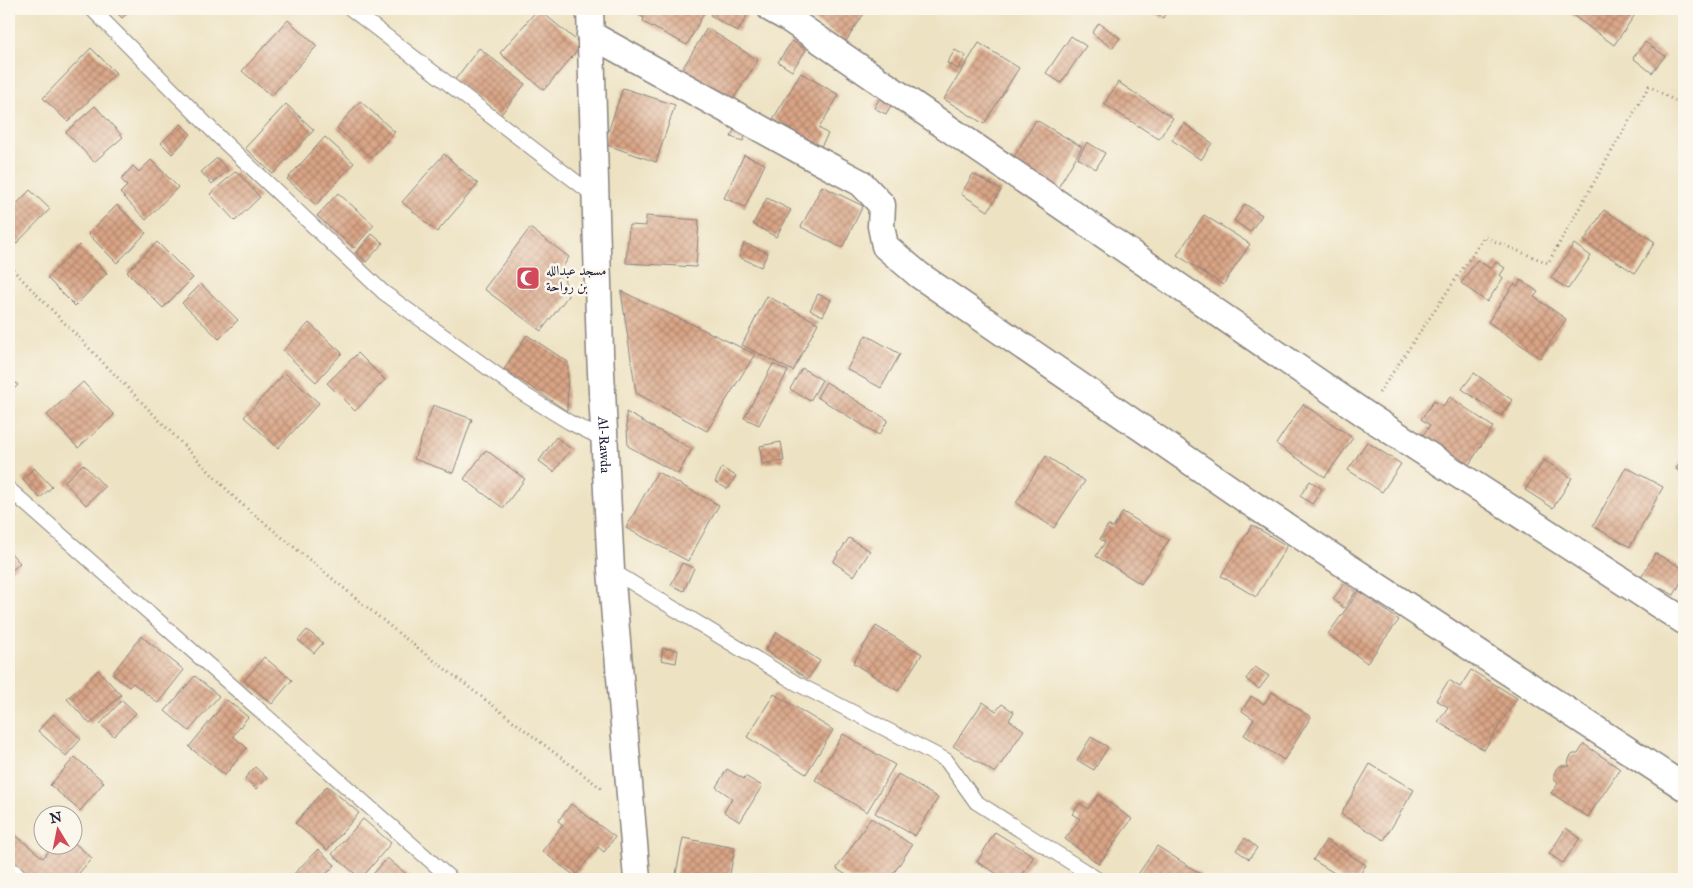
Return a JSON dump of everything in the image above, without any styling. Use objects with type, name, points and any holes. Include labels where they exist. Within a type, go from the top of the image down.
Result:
[{"type":"street","name":"Al-Rawda","points":[[590,9],[600,352],[611,570],[637,879]]},
{"type":"street","points":[[771,9],[789,19],[902,95],[1365,414],[1684,621]]},
{"type":"street","points":[[590,34],[861,183],[882,205],[881,226],[885,246],[919,275],[1255,506],[1684,787]]},
{"type":"street","points":[[9,876],[13,879]]},
{"type":"lane","points":[[92,9],[220,138],[383,292],[525,395],[568,422],[605,440]]},
{"type":"lane","points":[[352,9],[596,197]]},
{"type":"lane","points":[[9,489],[451,879]]},
{"type":"lane","points":[[611,570],[796,683],[946,760],[976,802],[1097,879]]},
{"type":"path","points":[[1365,414],[1484,237],[1548,263],[1648,86],[1684,106]]},
{"type":"path","points":[[9,266],[238,502],[402,636],[632,812]]},
{"type":"building","points":[[113,9],[132,9],[122,18]]},
{"type":"building","points":[[538,9],[582,45],[544,90],[500,53]]},
{"type":"building","points":[[640,9],[706,9],[687,45],[643,22],[644,18],[637,14]]},
{"type":"building","points":[[714,9],[736,9],[747,16],[738,32],[710,15]]},
{"type":"building","points":[[809,9],[867,9],[846,41],[805,15]]},
{"type":"building","points":[[1147,9],[1168,9],[1163,18]]},
{"type":"building","points":[[1564,9],[1639,9],[1614,45]]},
{"type":"building","points":[[288,20],[317,46],[271,96],[242,71]]},
{"type":"building","points":[[1099,23],[1120,38],[1112,48],[1092,33]]},
{"type":"building","points":[[707,28],[758,60],[730,104],[680,73]]},
{"type":"building","points":[[1071,36],[1086,46],[1061,83],[1046,73]]},
{"type":"building","points":[[792,41],[806,50],[792,71],[778,62]]},
{"type":"building","points":[[1645,42],[1665,56],[1652,73],[1633,58]]},
{"type":"building","points":[[979,43],[1019,68],[984,124],[944,99]]},
{"type":"building","points":[[91,48],[116,73],[68,122],[43,98]]},
{"type":"building","points":[[479,48],[525,84],[499,117],[454,81]]},
{"type":"building","points":[[955,50],[966,56],[958,69],[947,63]]},
{"type":"building","points":[[801,73],[839,95],[819,128],[828,134],[820,148],[773,119]]},
{"type":"building","points":[[1118,82],[1173,118],[1159,139],[1104,104]]},
{"type":"building","points":[[623,88],[675,105],[656,162],[604,144]]},
{"type":"building","points":[[882,94],[894,100],[886,114],[874,108]]},
{"type":"building","points":[[360,101],[395,132],[371,158],[337,128]]},
{"type":"building","points":[[286,104],[314,130],[273,174],[245,148]]},
{"type":"building","points":[[95,106],[123,137],[94,162],[66,132]]},
{"type":"building","points":[[1036,120],[1082,147],[1055,193],[1009,165]]},
{"type":"building","points":[[1184,123],[1212,143],[1201,160],[1172,140]]},
{"type":"building","points":[[181,124],[191,134],[172,154],[161,143]]},
{"type":"building","points":[[735,127],[747,132],[743,141],[731,137]]},
{"type":"building","points":[[325,137],[354,163],[316,205],[287,179]]},
{"type":"building","points":[[1087,142],[1105,153],[1096,169],[1078,158]]},
{"type":"building","points":[[444,154],[478,184],[437,232],[402,202]]},
{"type":"building","points":[[744,155],[765,164],[745,207],[724,198]]},
{"type":"building","points":[[217,158],[228,170],[212,184],[201,172]]},
{"type":"building","points":[[151,160],[178,187],[146,220],[120,193],[127,186],[121,179],[133,166],[139,172]]},
{"type":"building","points":[[236,171],[260,197],[235,221],[210,194]]},
{"type":"building","points":[[973,174],[1001,190],[988,211],[961,194]]},
{"type":"building","points":[[822,186],[863,206],[842,248],[801,227]]},
{"type":"building","points":[[30,190],[50,209],[12,248],[9,245],[9,212]]},
{"type":"building","points":[[338,193],[374,225],[354,248],[317,216]]},
{"type":"building","points":[[767,198],[791,210],[776,237],[753,224]]},
{"type":"building","points":[[1245,204],[1262,215],[1250,232],[1234,221]]},
{"type":"building","points":[[117,205],[146,233],[117,263],[88,234]]},
{"type":"building","points":[[1604,210],[1655,242],[1635,273],[1584,241]]},
{"type":"building","points":[[1204,215],[1250,244],[1223,285],[1177,255]]},
{"type":"building","points":[[646,216],[699,220],[696,267],[626,263],[629,225],[646,226]]},
{"type":"building","name":"مسجد عبدالله بن رواحة","points":[[530,228],[569,257],[562,268],[568,296],[541,331],[484,289]]},
{"type":"building","points":[[372,234],[383,243],[366,262],[356,253]]},
{"type":"building","points":[[157,242],[193,278],[163,308],[127,272]]},
{"type":"building","points":[[744,243],[768,253],[761,267],[739,257]]},
{"type":"building","points":[[1574,244],[1591,256],[1568,289],[1551,278]]},
{"type":"building","points":[[79,245],[107,273],[75,306],[47,278]]},
{"type":"building","points":[[1477,260],[1491,269],[1496,262],[1505,268],[1500,275],[1503,278],[1487,302],[1461,283]]},
{"type":"building","points":[[1521,280],[1538,292],[1534,297],[1566,319],[1540,358],[1488,322],[1514,284],[1517,286]]},
{"type":"building","points":[[201,284],[238,320],[219,339],[182,303]]},
{"type":"building","points":[[621,291],[755,354],[707,431],[636,393]]},
{"type":"building","points":[[818,294],[831,300],[823,316],[810,310]]},
{"type":"building","points":[[767,296],[818,323],[793,371],[742,345]]},
{"type":"building","points":[[309,323],[342,353],[316,382],[283,351]]},
{"type":"building","points":[[527,335],[568,362],[567,411],[504,369]]},
{"type":"building","points":[[866,335],[900,354],[881,388],[847,369]]},
{"type":"building","points":[[358,353],[385,380],[355,411],[327,383]]},
{"type":"building","points":[[773,364],[788,371],[759,425],[744,418]]},
{"type":"building","points":[[802,368],[822,380],[810,401],[790,389]]},
{"type":"building","points":[[285,373],[319,403],[278,448],[244,417]]},
{"type":"building","points":[[1474,373],[1512,400],[1501,416],[1462,389]]},
{"type":"building","points":[[9,376],[18,385],[9,394]]},
{"type":"building","points":[[83,382],[114,415],[78,448],[47,415]]},
{"type":"building","points":[[826,382],[888,420],[879,435],[817,397]]},
{"type":"building","points":[[1450,397],[1493,427],[1465,471],[1418,442],[1430,425],[1421,419],[1434,401],[1443,406]]},
{"type":"building","points":[[1303,404],[1353,438],[1325,477],[1276,444]]},
{"type":"building","points":[[433,405],[472,419],[453,473],[414,459]]},
{"type":"building","points":[[626,412],[692,449],[678,474],[628,446]]},
{"type":"building","points":[[556,437],[571,449],[554,472],[539,461]]},
{"type":"building","points":[[781,442],[784,461],[762,464],[760,446]]},
{"type":"building","points":[[1367,442],[1401,464],[1382,492],[1348,470]]},
{"type":"building","points":[[486,450],[525,479],[503,508],[464,479]]},
{"type":"building","points":[[1684,455],[1684,474],[1676,469]]},
{"type":"building","points":[[1046,456],[1085,481],[1054,528],[1016,503]]},
{"type":"building","points":[[1544,460],[1572,478],[1553,508],[1525,490]]},
{"type":"building","points":[[83,464],[105,487],[86,505],[64,482]]},
{"type":"building","points":[[1626,467],[1663,487],[1630,547],[1593,526]]},
{"type":"building","points":[[34,468],[52,487],[40,498],[22,479]]},
{"type":"building","points":[[722,468],[736,476],[728,489],[715,482]]},
{"type":"building","points":[[657,472],[719,505],[688,561],[626,528]]},
{"type":"building","points":[[1310,481],[1322,489],[1312,504],[1300,496]]},
{"type":"building","points":[[1123,512],[1169,540],[1141,584],[1096,556],[1105,542],[1100,539],[1108,525],[1113,528]]},
{"type":"building","points":[[1252,525],[1287,546],[1256,597],[1221,576]]},
{"type":"building","points":[[849,538],[870,551],[854,576],[833,562]]},
{"type":"building","points":[[9,551],[20,563],[9,573]]},
{"type":"building","points":[[1655,553],[1684,569],[1684,576],[1674,595],[1641,578]]},
{"type":"building","points":[[682,563],[694,568],[684,591],[671,585]]},
{"type":"building","points":[[1345,583],[1356,592],[1344,608],[1333,599]]},
{"type":"building","points":[[1359,591],[1399,620],[1367,663],[1328,634]]},
{"type":"building","points":[[876,626],[922,654],[898,691],[853,663]]},
{"type":"building","points":[[307,630],[323,643],[314,653],[298,640]]},
{"type":"building","points":[[777,632],[820,661],[808,679],[765,650]]},
{"type":"building","points":[[141,636],[184,670],[158,703],[133,683],[129,687],[112,674]]},
{"type":"building","points":[[663,648],[678,650],[676,663],[661,660]]},
{"type":"building","points":[[264,657],[292,680],[272,704],[244,681]]},
{"type":"building","points":[[1255,667],[1269,676],[1259,689],[1246,679]]},
{"type":"building","points":[[98,670],[121,695],[90,724],[67,699]]},
{"type":"building","points":[[1471,670],[1517,698],[1484,750],[1438,722],[1448,707],[1436,700],[1449,680],[1460,687]]},
{"type":"building","points":[[195,676],[219,696],[189,731],[165,711]]},
{"type":"building","points":[[1272,692],[1311,717],[1284,760],[1244,735],[1254,719],[1242,711],[1251,696],[1264,704]]},
{"type":"building","points":[[774,694],[833,730],[806,774],[747,737]]},
{"type":"building","points":[[122,700],[136,713],[114,736],[100,724]]},
{"type":"building","points":[[227,700],[248,717],[233,736],[247,748],[225,775],[189,747]]},
{"type":"building","points":[[983,702],[996,711],[1002,704],[1014,712],[1009,720],[1024,730],[995,773],[953,746]]},
{"type":"building","points":[[53,714],[81,739],[66,756],[38,731]]},
{"type":"building","points":[[843,734],[895,765],[867,812],[815,780]]},
{"type":"building","points":[[1091,737],[1108,747],[1094,770],[1077,760]]},
{"type":"building","points":[[1584,744],[1620,769],[1588,817],[1551,793],[1558,784],[1554,779],[1556,769],[1560,766],[1570,766],[1568,763],[1570,757],[1573,754],[1578,754]]},
{"type":"building","points":[[75,757],[104,782],[82,809],[82,806],[74,806],[50,785]]},
{"type":"building","points":[[1370,764],[1414,790],[1384,840],[1341,814]]},
{"type":"building","points":[[255,767],[267,778],[256,789],[245,778]]},
{"type":"building","points":[[727,769],[744,779],[745,776],[762,786],[740,822],[724,812],[732,798],[716,787]]},
{"type":"building","points":[[898,774],[938,798],[915,836],[875,813]]},
{"type":"building","points":[[327,786],[359,813],[327,850],[295,823]]},
{"type":"building","points":[[1098,795],[1132,819],[1099,864],[1065,839],[1080,819],[1072,814],[1080,803],[1088,809]]},
{"type":"building","points":[[571,804],[615,837],[604,852],[598,847],[575,876],[542,851],[563,825],[558,821]]},
{"type":"building","points":[[871,818],[912,845],[890,879],[852,879],[837,868]]},
{"type":"building","points":[[363,819],[391,843],[361,879],[332,854]]},
{"type":"building","points":[[1566,828],[1580,838],[1563,863],[1549,854]]},
{"type":"building","points":[[12,832],[32,849],[32,856],[41,856],[43,858],[45,856],[82,856],[82,850],[92,858],[74,879],[31,879],[9,860],[9,836]]},
{"type":"building","points":[[995,832],[1034,856],[1020,879],[1006,879],[977,862]]},
{"type":"building","points":[[683,838],[735,848],[729,879],[675,879]]},
{"type":"building","points":[[1245,838],[1257,848],[1249,859],[1236,850]]},
{"type":"building","points":[[1326,840],[1366,865],[1357,879],[1344,879],[1313,860]]},
{"type":"building","points":[[1157,846],[1201,874],[1197,879],[1135,879]]},
{"type":"building","points":[[318,849],[335,865],[321,879],[289,879]]},
{"type":"building","points":[[387,858],[412,879],[369,879]]},
{"type":"place","name":"مسجد عبدالله بن رواحة","points":[[528,278]]}]
